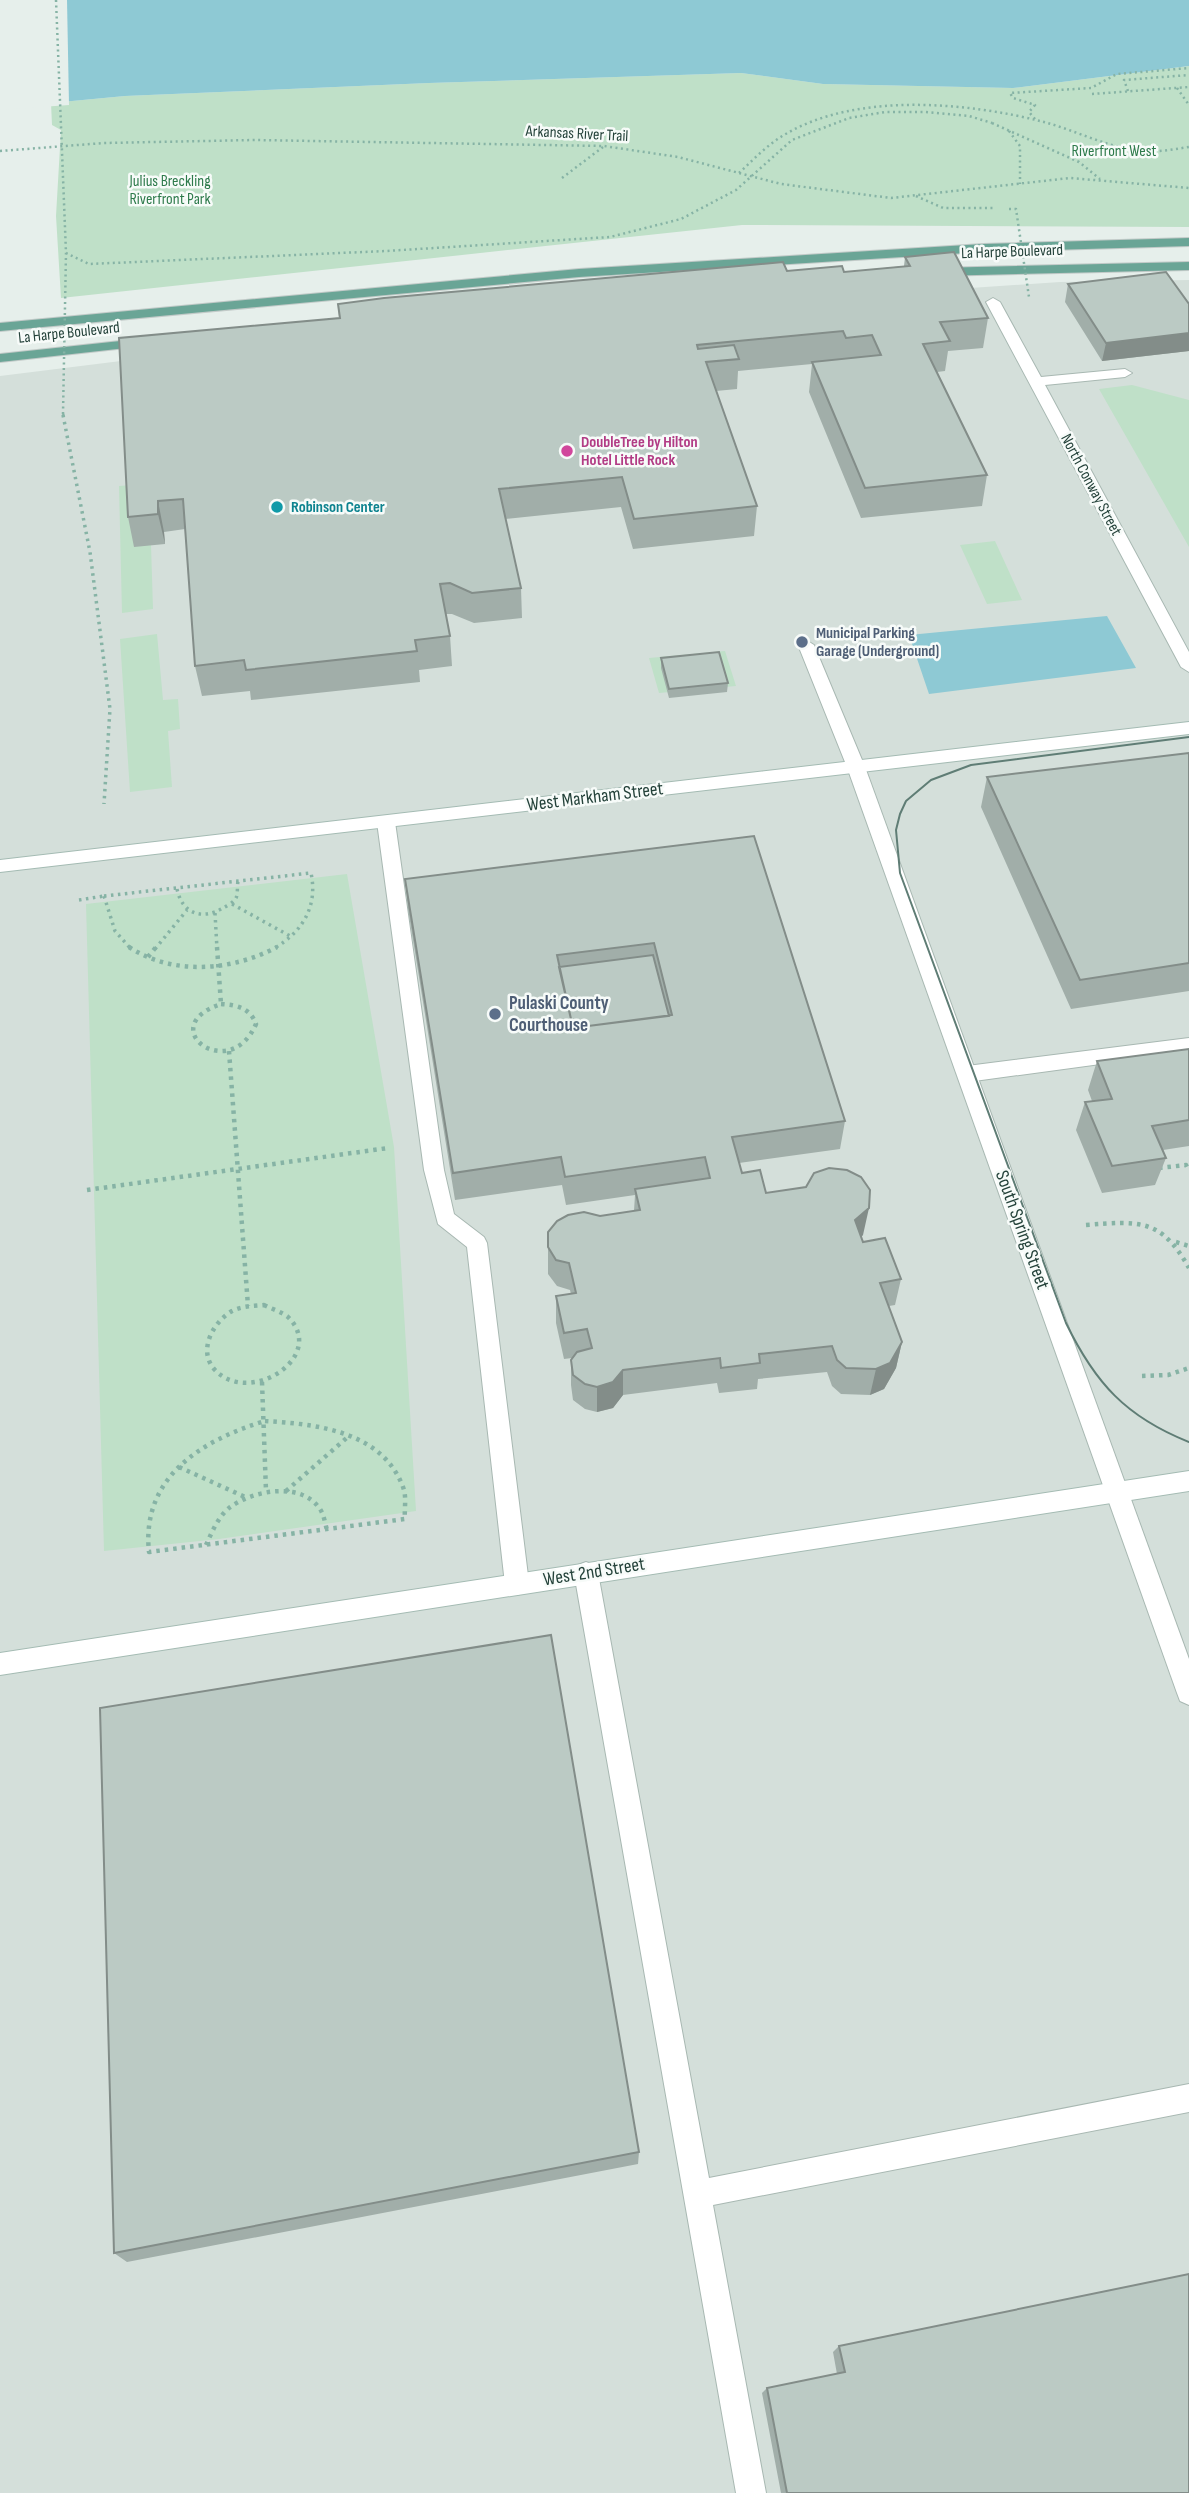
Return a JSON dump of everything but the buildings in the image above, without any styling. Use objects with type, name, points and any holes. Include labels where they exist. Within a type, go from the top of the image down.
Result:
[{"type":"main road","name":"La Harpe Boulevard","points":[[0,327],[579,273],[983,248],[1189,242]]},
{"type":"main road","name":"La Harpe Boulevard","points":[[919,273],[1189,266]]},
{"type":"main road","name":"La Harpe Boulevard","points":[[0,358],[162,341]]},
{"type":"street","name":"North Conway Street","points":[[993,302],[1189,667]]},
{"type":"street","points":[[1037,382],[1125,373]]},
{"type":"street","name":"South Spring Street","points":[[806,645],[856,767],[1114,1491],[1189,1693]]},
{"type":"street","name":"West Markham Street","points":[[0,866],[1189,728]]},
{"type":"street","points":[[386,822],[434,1170],[445,1218],[477,1243],[517,1584]]},
{"type":"street","points":[[967,1074],[1189,1045]]},
{"type":"street","name":"West 2nd Street","points":[[0,1664],[1189,1481]]},
{"type":"street","points":[[586,1573],[751,2493]]},
{"type":"street","points":[[698,2194],[1189,2098]]},
{"type":"path","points":[[56,0],[66,253],[64,414],[90,552],[110,709],[104,804]]},
{"type":"path","points":[[1036,121],[1029,112],[1035,105],[1013,98],[1010,93],[1091,88],[1117,74],[1189,68]]},
{"type":"path","points":[[1128,91],[1124,80],[1189,75]]},
{"type":"path","points":[[1092,94],[1189,86]]},
{"type":"path","points":[[1176,88],[1189,106]]},
{"type":"path","points":[[739,173],[786,134],[826,118],[855,111],[913,105],[997,111],[1138,151],[1189,147]]},
{"type":"path","points":[[66,253],[89,264],[386,251],[610,237],[681,219],[736,190],[792,140],[849,118],[885,112],[969,116],[992,123],[1079,162],[1101,180]]},
{"type":"path","points":[[1009,130],[1020,146],[1020,184]]},
{"type":"path","name":"Arkansas River Trail","points":[[0,151],[104,143],[255,140],[604,146],[678,157],[782,184],[891,198],[1070,178],[1189,188]]},
{"type":"path","points":[[562,178],[604,146]]},
{"type":"path","points":[[916,197],[937,210],[975,207]]},
{"type":"path","points":[[1009,209],[1016,209],[1029,297]]},
{"type":"path","points":[[79,900],[104,896],[311,873],[314,889],[311,913],[290,936],[249,960],[219,968],[186,966],[136,952],[121,940],[108,920],[104,896]]},
{"type":"path","points":[[177,889],[181,904],[187,910],[195,913],[215,913],[232,904],[236,898],[238,881]]},
{"type":"path","points":[[232,904],[290,936]]},
{"type":"path","points":[[148,957],[187,910]]},
{"type":"path","points":[[215,913],[221,1004]]},
{"type":"path","points":[[221,1004],[241,1006],[248,1011],[256,1024],[249,1040],[229,1051],[210,1050],[202,1046],[192,1033],[196,1018],[202,1012],[221,1004]]},
{"type":"path","points":[[229,1051],[248,1306]]},
{"type":"path","points":[[88,1190],[394,1147]]},
{"type":"path","points":[[1152,1169],[1186,1165],[1189,1171]]},
{"type":"path","points":[[1086,1225],[1142,1222],[1161,1229],[1175,1242],[1189,1268]]},
{"type":"path","points":[[1175,1242],[1189,1245]]},
{"type":"path","points":[[248,1306],[279,1309],[290,1317],[298,1328],[298,1354],[277,1376],[262,1382],[247,1384],[220,1375],[211,1365],[206,1353],[207,1341],[221,1318],[248,1306]]},
{"type":"path","points":[[1142,1377],[1168,1375],[1189,1368]]},
{"type":"path","points":[[262,1382],[266,1491]]},
{"type":"path","points":[[265,1421],[303,1422],[365,1442],[385,1458],[403,1488],[405,1519],[149,1552],[153,1502],[179,1467],[193,1454],[228,1433],[265,1421]]},
{"type":"path","points":[[286,1491],[350,1435]]},
{"type":"path","points":[[179,1467],[245,1498]]},
{"type":"path","points":[[206,1546],[214,1526],[227,1509],[245,1498],[266,1491],[286,1491],[305,1497],[320,1507],[327,1530]]},
{"type":"shaded area","points":[[1189,280],[1189,2493],[0,2493],[0,376],[387,328],[1060,282]]},
{"type":"green space","name":"Julius Breckling Riverfront Park","points":[[1189,66],[1189,227],[742,225],[61,298],[56,216],[61,130],[52,125],[51,103],[125,96],[741,73],[823,84],[1013,88]]},
{"type":"green space","points":[[1132,385],[1189,400],[1189,547],[1099,389]]},
{"type":"green space","points":[[132,485],[151,545],[153,609],[122,613],[119,486]]},
{"type":"green space","points":[[995,541],[1022,600],[987,604],[960,545]]},
{"type":"green space","points":[[157,634],[163,700],[178,699],[180,729],[168,731],[172,787],[130,792],[120,639]]},
{"type":"green space","points":[[725,651],[736,686],[659,693],[649,658]]},
{"type":"green space","points":[[347,874],[394,1147],[416,1511],[219,1539],[104,1551],[86,904]]},
{"type":"water","points":[[0,0],[1189,0],[1189,66],[1013,88],[823,84],[741,73],[125,96],[51,103]]},
{"type":"water","points":[[1107,616],[1136,668],[929,694],[909,635]]},
{"type":"pier","points":[[0,0],[67,0],[69,105],[0,110]]},
{"type":"tram line","points":[[1189,737],[971,765],[931,780],[906,801],[896,830],[900,873],[1066,1323],[1089,1363],[1115,1396],[1147,1421],[1189,1442]]},
{"type":"place","name":"DoubleTree by Hilton Hotel Little Rock","points":[[567,451]]},
{"type":"place","name":"Robinson Center","points":[[277,507]]},
{"type":"place","name":"Municipal Parking Garage (Underground)","points":[[802,642]]},
{"type":"place","name":"Pulaski County Courthouse","points":[[495,1014]]},
{"type":"park label","name":"Riverfront West","points":[[1114,151]]}]
